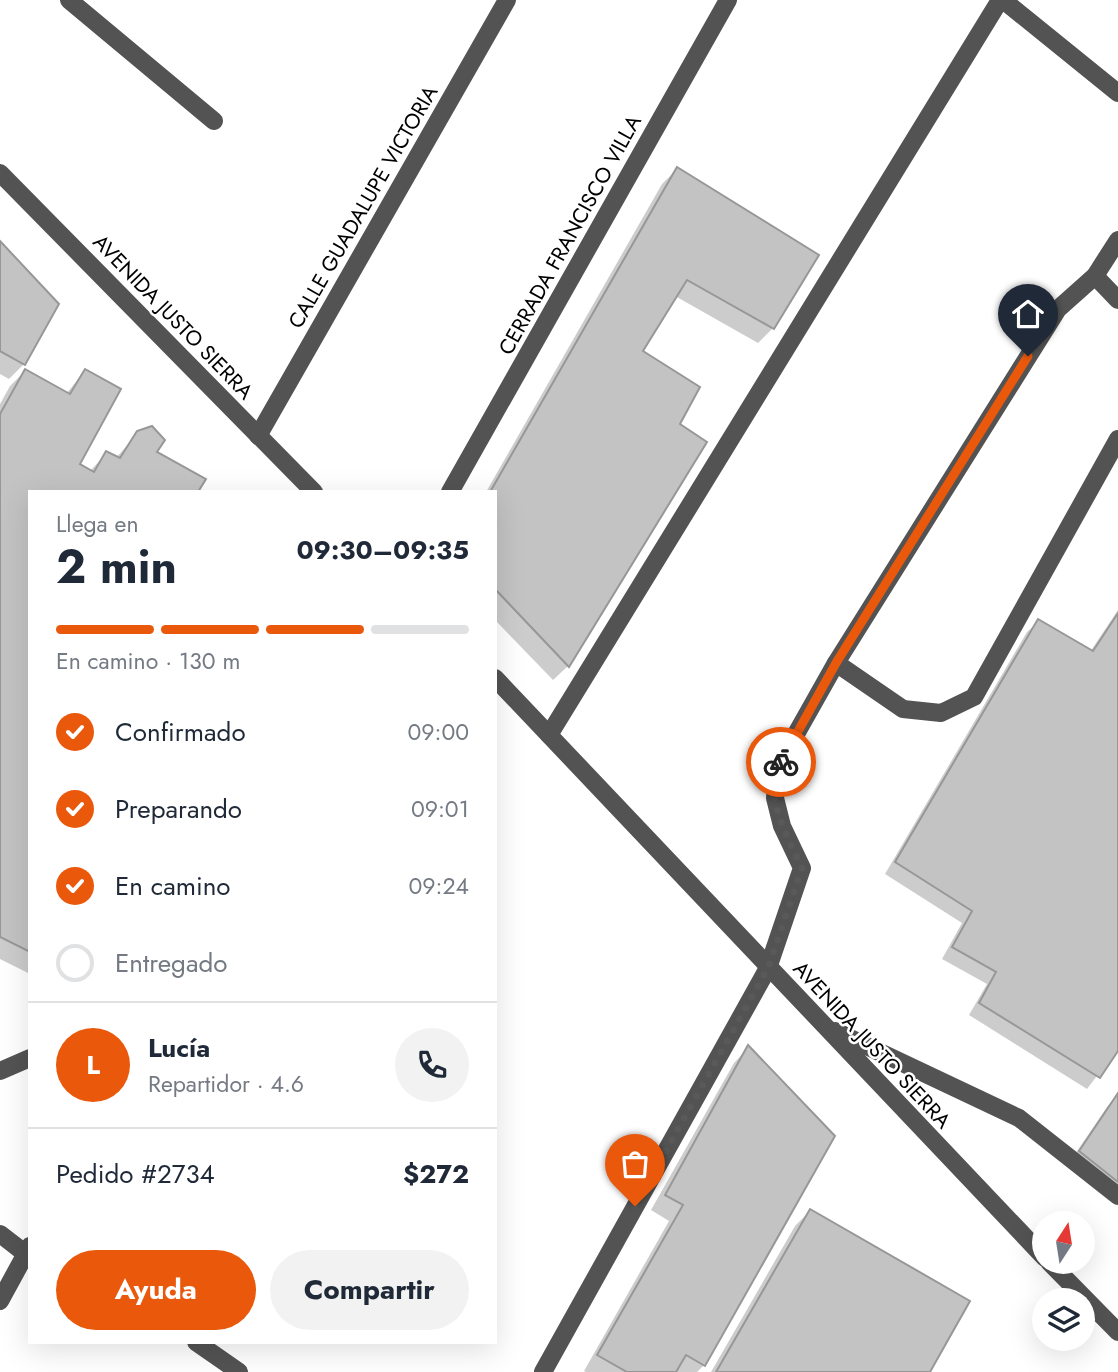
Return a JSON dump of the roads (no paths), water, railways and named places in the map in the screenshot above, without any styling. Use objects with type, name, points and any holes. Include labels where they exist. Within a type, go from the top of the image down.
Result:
[{"type":"street","points":[[69,0],[214,121]]},
{"type":"street","name":"CALLE GUADALUPE VICTORIA","points":[[258,436],[507,0]]},
{"type":"street","name":"CERRADA FRANCISCO VILLA","points":[[451,490],[728,0]]},
{"type":"street","points":[[549,735],[1001,0],[1118,93]]},
{"type":"street","name":"AVENIDA JUSTO SIERRA","points":[[0,173],[312,490]]},
{"type":"street","points":[[543,1372],[768,968],[802,868],[782,826],[775,798],[778,766],[836,663],[1058,309],[1095,276],[1118,240]]},
{"type":"street","points":[[1095,276],[1118,300]]},
{"type":"street","points":[[836,663],[903,709],[941,713],[974,697],[1118,439]]},
{"type":"street","name":"AVENIDA JUSTO SIERRA","points":[[497,680],[1032,1244]]},
{"type":"street","points":[[826,1027],[1019,1118],[1118,1195]]},
{"type":"street","points":[[0,1071],[28,1059]]},
{"type":"street","points":[[0,1234],[28,1250],[0,1301]]},
{"type":"street","points":[[1061,1274],[1118,1332]]},
{"type":"street","points":[[199,1344],[239,1372]]}]
